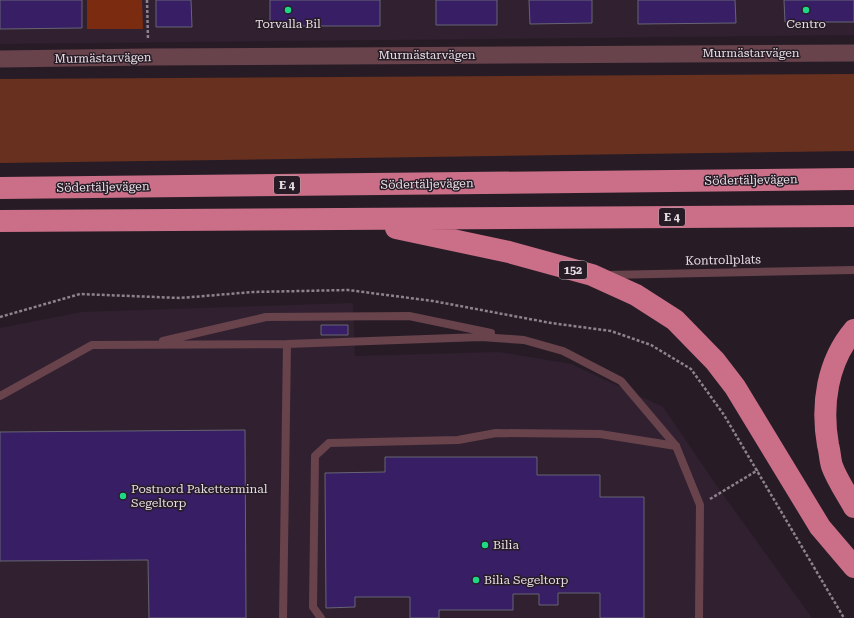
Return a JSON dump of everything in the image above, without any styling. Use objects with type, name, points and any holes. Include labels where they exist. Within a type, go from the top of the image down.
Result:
[{"type":"highway","name":"Södertäljevägen","points":[[0,188],[854,179]]},
{"type":"highway","name":"E 4","points":[[0,221],[854,216]]},
{"type":"highway","name":"152","points":[[354,219],[509,252],[592,275],[636,295],[675,320],[715,361],[735,387],[820,527],[854,567]]},
{"type":"highway","points":[[854,330],[847,338],[834,362],[825,396],[826,433],[832,466],[854,507]]},
{"type":"street","name":"Murmästarvägen","points":[[0,59],[854,53]]},
{"type":"lane","name":"Kontrollplats","points":[[592,275],[854,270]]},
{"type":"lane","points":[[149,345],[266,317],[409,316],[524,340],[563,351],[621,381],[676,446],[700,505],[698,618]]},
{"type":"lane","points":[[0,396],[92,345],[287,344],[481,337],[524,340]]},
{"type":"lane","points":[[283,618],[287,344]]},
{"type":"lane","points":[[321,618],[312,607],[315,456],[329,443],[458,440],[496,433],[600,434],[676,446]]},
{"type":"path","points":[[147,0],[148,57]]},
{"type":"path","points":[[0,316],[80,294],[180,298],[253,292],[348,290],[433,301],[551,323],[611,330],[652,345],[690,369],[724,415],[758,470],[844,618]]},
{"type":"path","points":[[700,505],[758,470]]},
{"type":"shaded area","points":[[0,0],[854,0],[854,35],[0,44]]},
{"type":"shaded area","points":[[87,0],[142,0],[143,29],[87,29]]},
{"type":"shaded area","points":[[854,74],[854,151],[0,163],[0,79]]},
{"type":"shaded area","points":[[353,303],[355,356],[499,352],[571,364],[663,407],[719,489],[812,618],[0,618],[0,328],[82,312]]},
{"type":"building","points":[[0,0],[82,0],[82,28],[0,29]]},
{"type":"building","points":[[156,0],[191,0],[192,27],[156,27]]},
{"type":"building","points":[[270,0],[380,0],[380,26],[270,26]]},
{"type":"building","points":[[436,0],[497,0],[497,25],[436,25]]},
{"type":"building","points":[[529,0],[592,0],[592,23],[530,24]]},
{"type":"building","points":[[638,0],[735,0],[736,23],[638,24]]},
{"type":"building","points":[[784,0],[854,0],[854,22],[785,22]]},
{"type":"building","points":[[321,325],[348,325],[348,335],[321,335]]},
{"type":"building","name":"Postnord Paketterminal Segeltorp","points":[[245,430],[246,618],[149,618],[148,560],[0,561],[0,432]]},
{"type":"building","name":"Bilia","points":[[385,457],[537,457],[537,475],[600,475],[600,497],[644,497],[644,618],[600,618],[600,593],[558,593],[558,605],[539,605],[539,594],[513,594],[513,610],[439,610],[439,618],[410,618],[410,597],[355,597],[355,607],[326,608],[325,473],[385,472]]},
{"type":"place","name":"Torvalla Bil","points":[[288,10]]},
{"type":"place","name":"Centro","points":[[806,10]]},
{"type":"place","name":"Postnord Paketterminal Segeltorp","points":[[123,496]]},
{"type":"place","name":"Bilia","points":[[485,545]]},
{"type":"place","name":"Bilia Segeltorp","points":[[476,580]]}]
